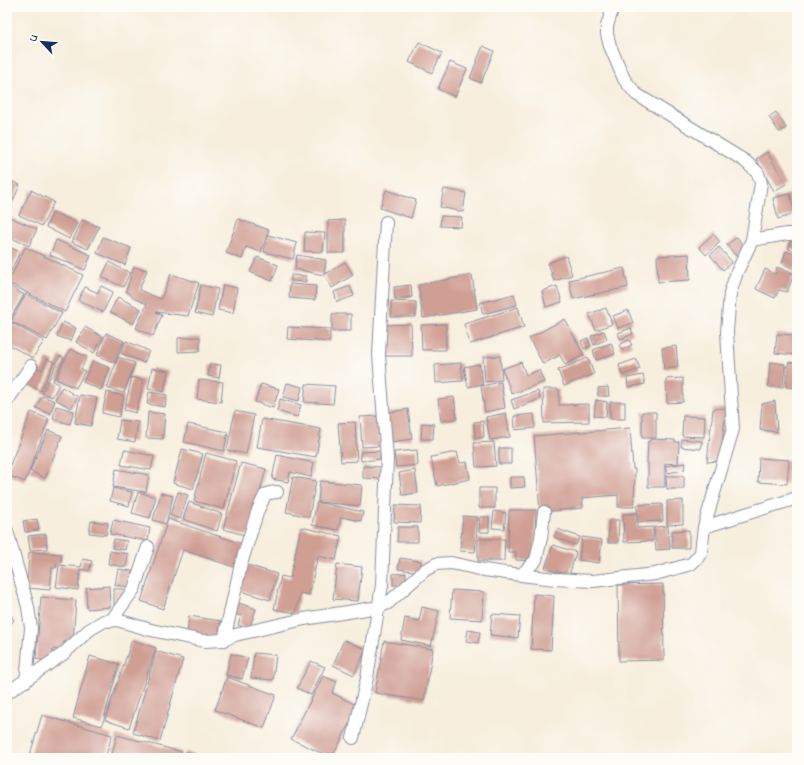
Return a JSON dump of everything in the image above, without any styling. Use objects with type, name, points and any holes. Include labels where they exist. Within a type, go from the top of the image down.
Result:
[{"type":"street","points":[[7,694],[63,654],[89,630],[104,621],[117,620],[151,630],[204,641],[224,640],[235,635],[304,619],[379,607],[388,603],[425,570],[436,564],[451,563],[484,570],[520,575],[593,581],[655,574],[691,564],[698,558],[701,552],[704,527],[733,429],[727,332],[730,293],[737,272],[752,240],[761,183],[758,173],[745,160],[636,94],[624,78],[610,46],[607,26],[613,7]]},
{"type":"street","points":[[353,738],[367,678],[382,585],[387,459],[379,355],[386,222]]},
{"type":"street","points":[[752,240],[787,234],[797,234]]},
{"type":"street","points":[[7,401],[31,366]]},
{"type":"street","points":[[224,640],[241,564],[258,510],[266,494],[277,492]]},
{"type":"street","points":[[704,527],[797,498]]},
{"type":"street","points":[[520,575],[536,560],[541,538],[544,512]]},
{"type":"street","points":[[7,531],[28,607],[31,628],[26,681]]},
{"type":"street","points":[[111,621],[134,589],[148,547]]},
{"type":"building","points":[[419,42],[442,53],[432,73],[409,62]]},
{"type":"building","points":[[483,46],[494,51],[481,83],[470,78]]},
{"type":"building","points":[[450,62],[467,69],[455,97],[438,89]]},
{"type":"building","points":[[776,112],[786,128],[779,132],[769,117]]},
{"type":"building","points":[[767,152],[786,184],[774,191],[756,159]]},
{"type":"building","points":[[7,179],[20,185],[8,212],[7,211]]},
{"type":"building","points":[[444,189],[466,193],[463,212],[440,207]]},
{"type":"building","points":[[31,190],[54,202],[42,226],[19,215]]},
{"type":"building","points":[[386,190],[416,200],[411,218],[380,208]]},
{"type":"building","points":[[790,194],[795,214],[778,219],[773,198]]},
{"type":"building","points":[[53,212],[77,223],[69,239],[46,227]]},
{"type":"building","points":[[7,216],[37,229],[29,246],[7,236]]},
{"type":"building","points":[[441,216],[462,217],[461,227],[440,226]]},
{"type":"building","points":[[238,219],[269,230],[261,252],[246,247],[242,259],[226,253]]},
{"type":"building","points":[[82,220],[99,227],[88,249],[72,242]]},
{"type":"building","points":[[345,220],[345,253],[328,253],[328,221]]},
{"type":"building","points":[[305,232],[325,233],[323,252],[304,251]]},
{"type":"building","points":[[713,234],[720,242],[706,255],[699,247]]},
{"type":"building","points":[[268,235],[297,243],[293,259],[264,252]]},
{"type":"building","points":[[103,237],[131,248],[125,265],[97,253]]},
{"type":"building","points":[[737,237],[745,248],[736,256],[727,245]]},
{"type":"building","points":[[791,239],[797,240],[797,251],[788,249]]},
{"type":"building","points":[[56,240],[91,255],[85,270],[50,255]]},
{"type":"building","points":[[7,246],[20,252],[7,279]]},
{"type":"building","points":[[25,247],[83,275],[65,312],[8,283]]},
{"type":"building","points":[[719,247],[732,262],[723,270],[710,255]]},
{"type":"building","points":[[786,251],[797,255],[796,270],[782,263]]},
{"type":"building","points":[[689,254],[690,280],[658,282],[657,256]]},
{"type":"building","points":[[297,255],[326,260],[324,275],[295,269]]},
{"type":"building","points":[[566,256],[572,275],[554,281],[548,263]]},
{"type":"building","points":[[257,257],[278,265],[272,281],[250,272]]},
{"type":"building","points":[[109,262],[130,273],[123,287],[102,277]]},
{"type":"building","points":[[345,262],[353,275],[332,288],[324,275]]},
{"type":"building","points":[[134,267],[147,270],[139,290],[161,299],[171,274],[199,283],[188,316],[156,312],[162,315],[153,336],[136,328],[147,304],[135,299],[126,291]]},
{"type":"building","points":[[777,267],[794,274],[787,292],[779,290],[775,298],[756,289],[765,269],[775,274]]},
{"type":"building","points":[[624,268],[628,287],[573,299],[569,280]]},
{"type":"building","points":[[291,275],[306,276],[306,282],[291,281]]},
{"type":"building","points":[[472,275],[477,309],[423,318],[418,285]]},
{"type":"building","points":[[290,284],[316,286],[315,300],[289,298]]},
{"type":"building","points":[[8,285],[24,295],[9,321],[44,341],[33,358],[7,344]]},
{"type":"building","points":[[201,285],[218,289],[212,317],[195,313]]},
{"type":"building","points":[[223,285],[237,288],[233,313],[218,310]]},
{"type":"building","points":[[411,285],[412,297],[395,299],[394,287]]},
{"type":"building","points":[[101,286],[113,292],[103,312],[78,300],[85,287],[98,293]]},
{"type":"building","points":[[350,286],[354,296],[337,302],[334,292]]},
{"type":"building","points":[[557,286],[562,302],[546,307],[542,291]]},
{"type":"building","points":[[26,294],[62,313],[47,340],[11,321]]},
{"type":"building","points":[[514,294],[517,305],[483,314],[480,303]]},
{"type":"building","points":[[118,297],[141,309],[133,324],[110,312]]},
{"type":"building","points":[[391,301],[416,302],[416,317],[391,317]]},
{"type":"building","points":[[518,307],[524,327],[470,344],[464,324]]},
{"type":"building","points":[[606,308],[612,324],[596,330],[589,314]]},
{"type":"building","points":[[628,310],[633,323],[618,328],[613,316]]},
{"type":"building","points":[[332,314],[351,314],[351,331],[332,331]]},
{"type":"building","points":[[565,319],[584,355],[565,365],[560,355],[543,364],[529,338]]},
{"type":"building","points":[[63,322],[76,328],[71,341],[57,336]]},
{"type":"building","points":[[411,324],[412,356],[385,356],[385,325]]},
{"type":"building","points":[[446,324],[446,350],[422,350],[421,325]]},
{"type":"building","points":[[85,327],[103,337],[94,353],[76,342]]},
{"type":"building","points":[[288,327],[330,329],[330,342],[287,339]]},
{"type":"building","points":[[631,328],[633,334],[620,339],[618,333]]},
{"type":"building","points":[[604,331],[607,339],[594,345],[591,336]]},
{"type":"building","points":[[106,333],[124,341],[115,363],[97,355]]},
{"type":"building","points":[[777,334],[797,335],[797,355],[775,353]]},
{"type":"building","points":[[200,337],[200,351],[178,352],[178,338]]},
{"type":"building","points":[[588,338],[591,346],[584,349],[581,341]]},
{"type":"building","points":[[629,340],[632,345],[622,350],[619,345]]},
{"type":"building","points":[[126,341],[149,351],[144,363],[121,353]]},
{"type":"building","points":[[611,343],[615,354],[596,360],[593,350]]},
{"type":"building","points":[[676,346],[678,367],[664,369],[662,348]]},
{"type":"building","points":[[70,349],[87,357],[81,369],[85,371],[76,388],[56,379]]},
{"type":"building","points":[[60,356],[64,358],[53,381],[59,384],[52,397],[42,393]]},
{"type":"building","points":[[500,356],[502,380],[485,382],[483,357]]},
{"type":"building","points":[[118,357],[135,363],[124,393],[107,388]]},
{"type":"building","points":[[588,358],[594,374],[564,386],[558,370]]},
{"type":"building","points":[[47,359],[54,362],[41,391],[25,383],[33,366],[42,370]]},
{"type":"building","points":[[636,359],[640,369],[622,375],[619,365]]},
{"type":"building","points":[[93,361],[110,368],[101,390],[83,382]]},
{"type":"building","points":[[521,362],[526,375],[539,370],[544,382],[512,394],[502,369]]},
{"type":"building","points":[[770,362],[785,364],[783,387],[769,387]]},
{"type":"building","points":[[789,362],[797,363],[797,388],[786,387],[786,366],[788,366]]},
{"type":"building","points":[[461,363],[463,381],[436,383],[435,365]]},
{"type":"building","points":[[210,364],[221,365],[219,378],[208,376]]},
{"type":"building","points":[[479,364],[483,384],[468,387],[464,367]]},
{"type":"building","points":[[152,368],[168,371],[164,392],[148,389]]},
{"type":"building","points":[[643,375],[645,384],[628,387],[627,378]]},
{"type":"building","points":[[132,377],[144,380],[136,413],[124,410]]},
{"type":"building","points":[[683,378],[683,402],[667,403],[666,379]]},
{"type":"building","points":[[199,380],[223,382],[221,402],[197,399]]},
{"type":"building","points":[[501,382],[505,408],[485,412],[481,386]]},
{"type":"building","points":[[287,383],[302,387],[299,401],[283,397]]},
{"type":"building","points":[[261,384],[279,389],[273,408],[255,402]]},
{"type":"building","points":[[306,384],[335,386],[333,404],[304,402]]},
{"type":"building","points":[[62,387],[78,397],[71,408],[55,399]]},
{"type":"building","points":[[608,387],[609,396],[598,396],[598,388]]},
{"type":"building","points":[[543,389],[559,389],[559,405],[589,404],[589,422],[544,423]]},
{"type":"building","points":[[538,391],[540,399],[514,409],[511,400]]},
{"type":"building","points":[[107,392],[124,396],[119,417],[102,413]]},
{"type":"building","points":[[149,392],[167,395],[165,407],[147,404]]},
{"type":"building","points":[[80,395],[97,398],[91,426],[75,423]]},
{"type":"building","points":[[42,396],[55,401],[50,414],[36,408]]},
{"type":"building","points":[[454,397],[457,419],[441,421],[438,399]]},
{"type":"building","points":[[280,399],[301,405],[297,417],[277,411]]},
{"type":"building","points":[[596,400],[607,402],[606,417],[594,416]]},
{"type":"building","points":[[775,401],[777,432],[760,430],[762,404]]},
{"type":"building","points":[[610,402],[625,402],[625,419],[610,419]]},
{"type":"building","points":[[56,406],[74,411],[70,424],[53,419]]},
{"type":"building","points":[[726,408],[720,461],[707,462],[713,409]]},
{"type":"building","points":[[408,409],[412,439],[391,442],[386,413]]},
{"type":"building","points":[[235,411],[254,415],[246,454],[227,450]]},
{"type":"building","points":[[31,412],[49,419],[25,482],[7,475],[7,463],[10,465]]},
{"type":"building","points":[[148,412],[165,414],[163,439],[146,438]]},
{"type":"building","points":[[642,412],[656,412],[656,438],[642,438]]},
{"type":"building","points":[[506,413],[510,437],[490,440],[486,417]]},
{"type":"building","points":[[534,414],[535,428],[515,430],[514,416]]},
{"type":"building","points":[[378,416],[380,446],[362,447],[360,417]]},
{"type":"building","points":[[683,416],[705,417],[704,437],[682,436]]},
{"type":"building","points":[[262,419],[321,429],[316,457],[257,447]]},
{"type":"building","points":[[120,420],[138,422],[135,442],[117,439]]},
{"type":"building","points":[[483,421],[484,437],[475,438],[474,422]]},
{"type":"building","points":[[355,422],[357,461],[341,462],[338,423]]},
{"type":"building","points":[[422,423],[434,424],[433,439],[421,439]]},
{"type":"building","points":[[188,424],[228,432],[224,451],[184,442]]},
{"type":"building","points":[[630,428],[633,469],[635,469],[634,507],[618,507],[618,495],[582,498],[583,508],[540,512],[534,436]]},
{"type":"building","points":[[48,430],[62,436],[45,478],[30,471]]},
{"type":"building","points":[[651,439],[675,440],[675,442],[679,442],[678,464],[665,463],[665,487],[648,487],[648,441]]},
{"type":"building","points":[[682,439],[702,441],[701,449],[681,447]]},
{"type":"building","points":[[494,442],[496,466],[476,467],[474,443]]},
{"type":"building","points":[[499,448],[511,448],[511,464],[499,464]]},
{"type":"building","points":[[182,449],[203,454],[193,489],[173,483]]},
{"type":"building","points":[[124,450],[154,456],[151,470],[121,465]]},
{"type":"building","points":[[417,450],[418,465],[396,467],[394,452]]},
{"type":"building","points":[[381,451],[382,459],[361,461],[360,452]]},
{"type":"building","points":[[457,452],[460,463],[467,462],[470,479],[437,486],[431,457]]},
{"type":"building","points":[[206,453],[236,461],[224,509],[194,501]]},
{"type":"building","points":[[277,455],[314,463],[311,477],[290,472],[288,482],[272,479]]},
{"type":"building","points":[[759,458],[789,460],[787,484],[758,482]]},
{"type":"building","points":[[241,463],[266,469],[248,536],[223,529]]},
{"type":"building","points":[[685,463],[684,470],[667,473],[665,466]]},
{"type":"building","points":[[363,466],[382,467],[381,479],[363,478]]},
{"type":"building","points":[[116,469],[149,475],[146,492],[113,487]]},
{"type":"building","points":[[415,470],[418,493],[402,495],[399,473]]},
{"type":"building","points":[[666,476],[684,476],[684,489],[667,489]]},
{"type":"building","points":[[293,477],[316,481],[309,517],[286,512]]},
{"type":"building","points":[[510,477],[524,477],[525,487],[510,488]]},
{"type":"building","points":[[320,481],[362,485],[360,506],[318,502]]},
{"type":"building","points":[[113,488],[132,492],[129,506],[110,501]]},
{"type":"building","points":[[479,488],[495,488],[495,508],[479,508]]},
{"type":"building","points":[[138,492],[156,497],[150,518],[132,513]]},
{"type":"building","points":[[178,492],[188,495],[180,519],[170,515]]},
{"type":"building","points":[[161,493],[173,496],[166,524],[153,520]]},
{"type":"building","points":[[683,500],[683,524],[667,525],[667,501]]},
{"type":"building","points":[[189,502],[222,514],[217,531],[183,519]]},
{"type":"building","points":[[317,502],[363,512],[361,521],[341,517],[338,530],[312,525]]},
{"type":"building","points":[[662,504],[663,521],[638,522],[637,505]]},
{"type":"building","points":[[395,505],[421,506],[420,523],[394,522]]},
{"type":"building","points":[[509,510],[536,510],[534,561],[516,560],[516,552],[508,552]]},
{"type":"building","points":[[494,511],[506,513],[504,529],[492,528]]},
{"type":"building","points":[[637,513],[637,528],[653,527],[653,541],[624,542],[623,514]]},
{"type":"building","points":[[463,516],[478,517],[475,552],[460,551]]},
{"type":"building","points":[[480,517],[489,517],[489,532],[479,532]]},
{"type":"building","points":[[37,519],[39,530],[25,532],[23,521]]},
{"type":"building","points":[[168,519],[245,545],[237,568],[183,550],[163,609],[141,601]]},
{"type":"building","points":[[113,520],[150,528],[148,541],[110,534]]},
{"type":"building","points":[[609,520],[619,520],[618,543],[608,543]]},
{"type":"building","points":[[91,521],[108,523],[106,535],[89,533]]},
{"type":"building","points":[[668,526],[670,549],[656,550],[654,527]]},
{"type":"building","points":[[301,527],[341,536],[336,560],[318,556],[309,595],[300,593],[296,613],[274,609],[281,576],[290,578]]},
{"type":"building","points":[[398,527],[418,527],[418,542],[397,542]]},
{"type":"building","points":[[557,529],[580,537],[576,545],[554,537]]},
{"type":"building","points":[[689,530],[689,548],[672,548],[672,531]]},
{"type":"building","points":[[46,534],[47,549],[30,550],[28,536]]},
{"type":"building","points":[[582,537],[602,540],[599,563],[579,560]]},
{"type":"building","points":[[114,539],[127,541],[125,550],[112,548]]},
{"type":"building","points":[[478,539],[505,539],[504,561],[478,561]]},
{"type":"building","points":[[553,545],[576,552],[569,576],[545,568]]},
{"type":"building","points":[[110,551],[128,554],[126,567],[108,564]]},
{"type":"building","points":[[29,552],[62,554],[61,563],[57,563],[56,568],[52,568],[50,590],[27,588]]},
{"type":"building","points":[[400,558],[421,561],[420,572],[398,569]]},
{"type":"building","points":[[83,559],[92,561],[89,571],[80,569],[78,590],[56,587],[59,565],[81,567]]},
{"type":"building","points":[[337,564],[362,567],[358,601],[333,599]]},
{"type":"building","points":[[247,565],[277,574],[270,600],[240,591]]},
{"type":"building","points":[[118,569],[132,571],[130,587],[115,585]]},
{"type":"building","points":[[406,573],[406,585],[393,585],[393,574]]},
{"type":"building","points":[[663,584],[664,660],[619,661],[618,585]]},
{"type":"building","points":[[109,586],[110,607],[87,609],[86,588]]},
{"type":"building","points":[[114,589],[126,589],[125,601],[114,607]]},
{"type":"building","points":[[452,590],[484,592],[482,620],[450,618]]},
{"type":"building","points":[[534,594],[554,596],[551,650],[531,649]]},
{"type":"building","points":[[41,597],[76,600],[73,642],[64,642],[63,650],[53,649],[52,661],[36,659]]},
{"type":"building","points":[[236,602],[256,609],[249,629],[238,625],[241,616],[232,613]]},
{"type":"building","points":[[422,607],[439,611],[431,646],[401,640],[405,618],[419,621]]},
{"type":"building","points":[[7,614],[14,620],[7,629]]},
{"type":"building","points":[[492,614],[520,616],[518,638],[490,635]]},
{"type":"building","points":[[189,616],[221,621],[219,639],[187,635]]},
{"type":"building","points":[[468,630],[480,632],[478,643],[466,641]]},
{"type":"building","points":[[132,640],[156,648],[129,728],[105,720]]},
{"type":"building","points":[[344,640],[366,649],[354,675],[333,665]]},
{"type":"building","points":[[384,641],[433,649],[424,701],[375,693]]},
{"type":"building","points":[[156,651],[183,659],[160,741],[133,733]]},
{"type":"building","points":[[254,653],[276,655],[273,680],[251,678]]},
{"type":"building","points":[[231,654],[248,658],[242,679],[226,675]]},
{"type":"building","points":[[90,656],[119,664],[102,726],[73,718]]},
{"type":"building","points":[[311,661],[325,667],[311,695],[297,688]]},
{"type":"building","points":[[323,676],[337,682],[332,693],[358,706],[332,758],[291,739]]},
{"type":"building","points":[[227,677],[276,695],[264,728],[215,710]]},
{"type":"building","points":[[42,715],[112,735],[105,758],[29,758]]},
{"type":"building","points":[[117,735],[182,752],[180,758],[111,758]]},
{"type":"building","points":[[185,752],[206,757],[206,758],[184,758]]}]
